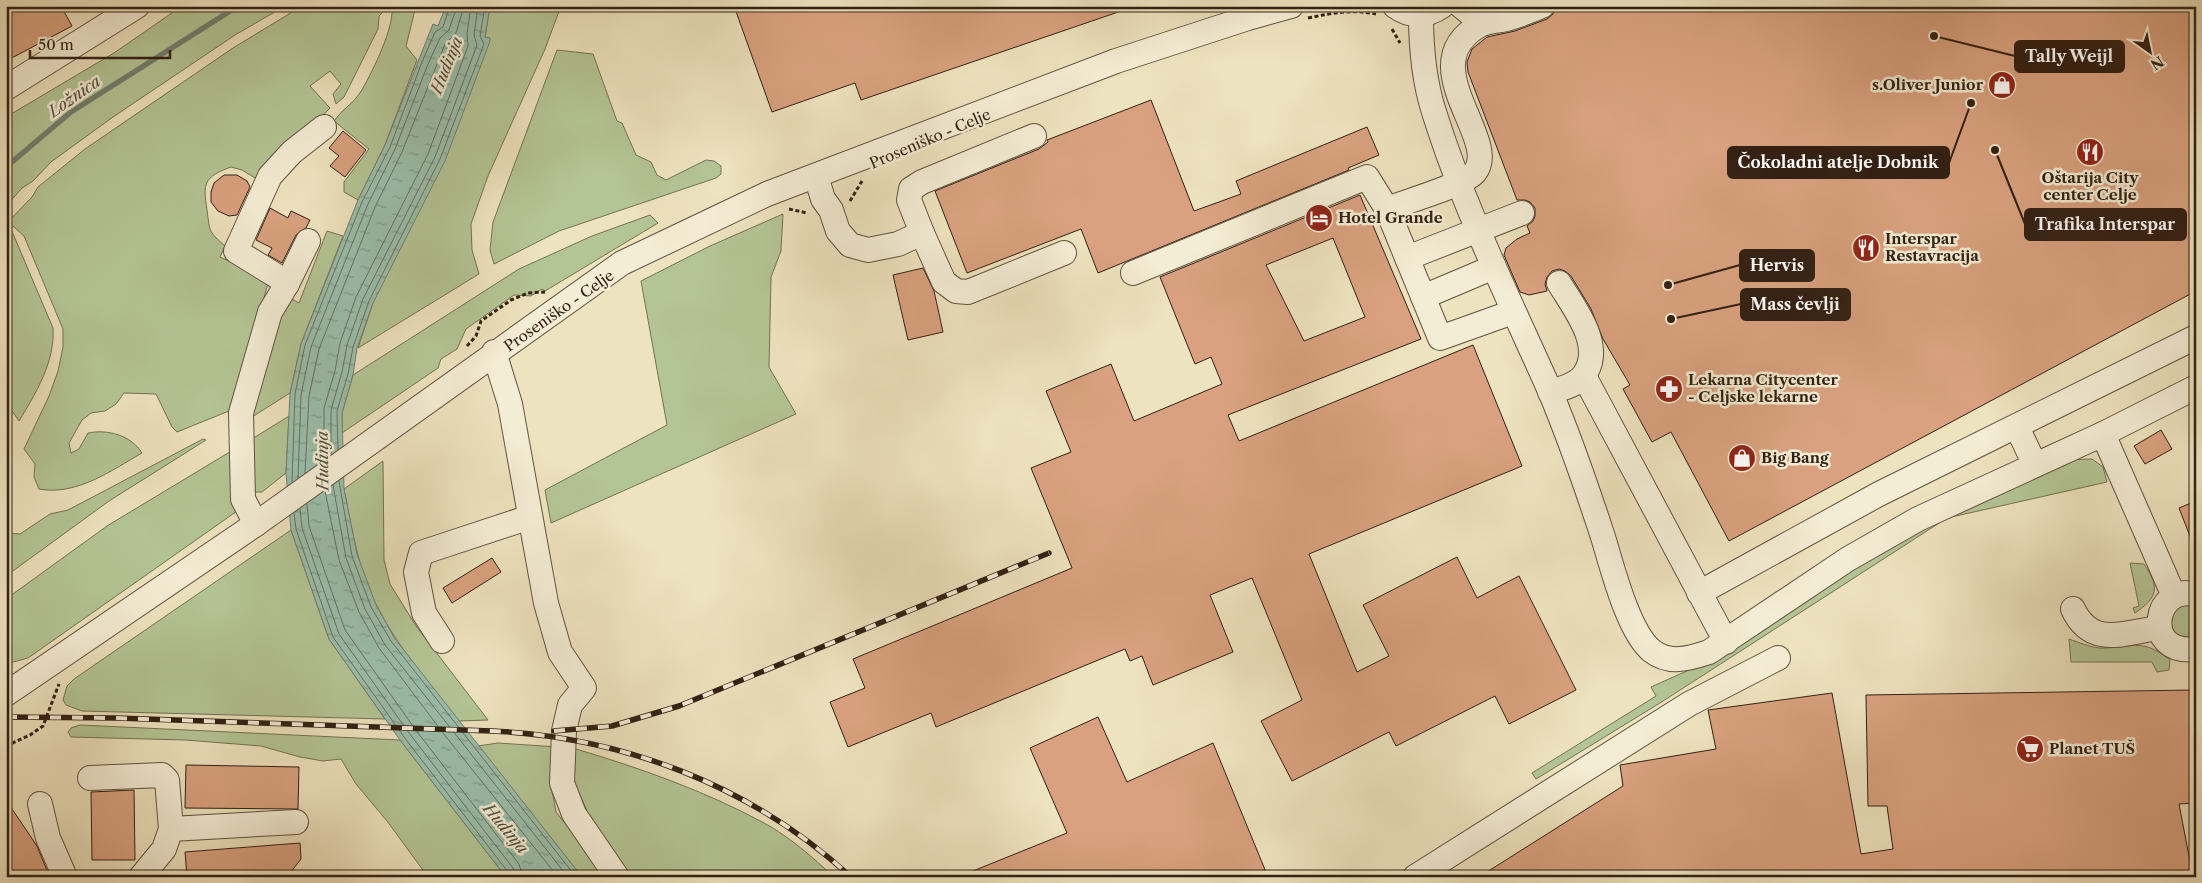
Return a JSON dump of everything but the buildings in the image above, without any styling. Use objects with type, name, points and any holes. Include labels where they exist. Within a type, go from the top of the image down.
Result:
[{"type":"street","points":[[6,88],[137,6]]},
{"type":"street","points":[[1461,6],[1482,23]]},
{"type":"street","points":[[1387,209],[1458,183],[1475,172],[1479,159],[1477,145],[1453,75],[1454,52],[1462,37],[1482,23],[1508,19],[1542,6]]},
{"type":"street","points":[[1389,16],[1402,11],[1431,10],[1421,44],[1433,110],[1458,183],[1513,312],[1550,392],[1583,476],[1624,602],[1638,633],[1652,651],[1669,659],[1686,659],[1709,652],[1848,559],[1918,518],[2103,434],[2196,387]]},
{"type":"street","points":[[6,694],[373,442],[494,352],[622,263],[767,194],[1116,61],[1248,18],[1299,12]]},
{"type":"street","points":[[287,284],[236,251],[270,176],[292,152],[324,127]]},
{"type":"street","points":[[1034,136],[922,182],[911,189],[909,200],[944,282],[956,291],[968,292],[1064,253]]},
{"type":"street","points":[[816,176],[823,199],[831,210],[838,231],[850,246],[868,250],[898,244],[922,233]]},
{"type":"street","points":[[1133,273],[1367,177],[1387,209],[1440,338],[1513,312]]},
{"type":"street","points":[[1407,258],[1522,213]]},
{"type":"street","points":[[260,521],[243,499],[241,413],[270,312],[287,284],[308,241]]},
{"type":"street","points":[[1423,297],[1494,267]]},
{"type":"street","points":[[1550,392],[1569,386],[1584,376],[1589,364],[1591,349],[1586,328],[1559,283]]},
{"type":"street","points":[[1699,593],[1879,494],[2196,337]]},
{"type":"street","points":[[494,352],[510,404],[546,603],[560,652],[584,688],[570,705],[564,731],[562,784],[574,814],[617,877]]},
{"type":"street","points":[[1584,376],[1726,642]]},
{"type":"street","points":[[2017,427],[2035,465]]},
{"type":"street","points":[[2103,434],[2185,595],[2160,611],[2158,628],[2166,642],[2182,650],[2196,649]]},
{"type":"street","points":[[442,641],[424,613],[416,572],[421,553],[530,517]]},
{"type":"street","points":[[2073,609],[2078,621],[2089,631],[2105,636],[2158,628]]},
{"type":"street","points":[[1415,877],[1689,704],[1778,658]]},
{"type":"street","points":[[90,778],[162,776],[167,780],[171,829],[164,850],[141,877]]},
{"type":"street","points":[[40,804],[48,838],[65,877]]},
{"type":"street","points":[[171,829],[296,822]]},
{"type":"path","points":[[1299,12],[1357,10],[1389,16],[1401,45]]},
{"type":"path","name":"Proseniško - Celje","points":[[782,207],[812,215],[847,205],[864,178]]},
{"type":"shaded area","points":[[182,6],[285,6],[235,35],[113,117],[51,162],[33,181],[22,188],[6,206],[6,117],[114,53]]},
{"type":"shaded area","points":[[302,6],[389,6],[379,16],[378,29],[344,97],[336,104],[333,94],[341,84],[330,71],[310,86],[330,108],[260,181],[242,170],[231,167],[215,174],[207,182],[205,194],[210,227],[215,237],[225,246],[220,257],[259,275],[268,283],[234,409],[177,432],[172,427],[156,394],[124,393],[116,404],[105,411],[91,413],[82,420],[69,443],[71,453],[79,449],[88,433],[103,432],[125,438],[132,442],[142,453],[106,474],[80,485],[67,489],[39,489],[34,477],[35,464],[24,449],[49,396],[58,371],[63,347],[63,329],[24,236],[13,226],[11,229],[53,328],[53,341],[48,365],[38,388],[19,421],[6,402],[6,224],[32,197],[38,187],[85,149],[233,48]]},
{"type":"shaded area","points":[[400,6],[416,6],[406,46],[417,60],[385,145],[358,200],[344,192],[344,182],[369,149],[334,121],[357,97],[364,85],[384,43],[392,13]]},
{"type":"shaded area","points":[[490,6],[561,6],[545,49],[488,176],[471,224],[472,250],[479,274],[358,348],[373,303],[485,37]]},
{"type":"shaded area","points":[[557,50],[593,54],[617,121],[622,123],[636,155],[651,162],[657,175],[666,180],[706,160],[714,161],[721,166],[721,174],[716,178],[559,231],[494,264],[490,250],[493,222]]},
{"type":"shaded area","points":[[783,214],[781,251],[771,277],[769,367],[796,414],[551,523],[545,490],[667,425],[641,281],[710,246]]},
{"type":"shaded area","points":[[650,215],[658,223],[545,291],[542,289],[531,296],[514,295],[466,329],[457,349],[441,359],[438,368],[342,433],[342,413],[353,375],[519,269],[592,236]]},
{"type":"shaded area","points":[[327,231],[343,236],[301,344],[290,393],[252,417],[264,358],[288,297],[299,303]]},
{"type":"shaded area","points":[[289,416],[286,473],[262,492],[256,492],[254,489],[252,439]]},
{"type":"shaded area","points":[[203,439],[206,440],[109,501],[6,576],[6,533],[20,534],[50,514],[68,510]]},
{"type":"shaded area","points":[[238,447],[240,509],[28,658],[6,664],[6,599],[107,526]]},
{"type":"shaded area","points":[[2092,459],[2103,467],[2107,482],[1947,518],[1660,703],[1536,779],[1532,773],[1656,696],[1651,687],[1707,662],[1909,535],[2064,460]]},
{"type":"shaded area","points":[[383,461],[384,560],[390,584],[416,626],[488,720],[458,721],[404,651],[370,592],[356,549],[344,489]]},
{"type":"shaded area","points":[[291,530],[329,639],[385,719],[82,711],[66,705],[63,700],[67,686],[74,679]]},
{"type":"shaded area","points":[[2130,563],[2144,564],[2153,580],[2154,586],[2152,597],[2135,613],[2133,608],[2139,606]]},
{"type":"shaded area","points":[[2190,605],[2196,610],[2196,634],[2191,638],[2175,639],[2168,611],[2174,606]]},
{"type":"shaded area","points":[[2069,639],[2099,648],[2136,645],[2151,648],[2170,660],[2169,670],[2157,672],[2152,662],[2071,662]]},
{"type":"shaded area","points":[[80,725],[400,740],[506,877],[428,877],[387,821],[356,784],[341,759],[323,761],[300,757],[261,746],[185,740],[71,737],[68,732],[71,728]]},
{"type":"shaded area","points":[[498,743],[558,747],[552,790],[556,812],[608,877],[582,877],[478,746]]},
{"type":"shaded area","points":[[576,749],[672,781],[742,811],[792,841],[834,877],[630,877],[587,811],[569,770],[570,752]]},
{"type":"water","name":"Hudinja","points":[[446,6],[490,6],[485,37],[490,38],[490,41],[445,161],[373,303],[357,348],[353,375],[342,413],[344,489],[357,554],[376,605],[395,639],[582,877],[506,877],[400,740],[329,639],[291,530],[286,473],[290,394],[301,344],[358,200],[385,145],[433,24],[438,26]]},
{"type":"waterway","name":"Ložnica","points":[[6,167],[71,112],[238,6]]},
{"type":"railway","points":[[554,731],[612,726],[679,706],[1049,553]]},
{"type":"railway","points":[[6,717],[116,718],[492,731],[541,735],[590,744],[637,756],[684,772],[729,792],[772,817],[813,845],[851,877]]},
{"type":"place","name":"Tally Weijl","points":[[1934,36]]},
{"type":"place","name":"s.Oliver Junior","points":[[2002,85]]},
{"type":"place","name":"Čokoladni atelje Dobnik","points":[[1971,103]]},
{"type":"place","name":"Trafika Interspar","points":[[1995,150]]},
{"type":"place","name":"Oštarija City center Celje","points":[[2090,152]]},
{"type":"place","name":"Hotel Grande","points":[[1319,218]]},
{"type":"place","name":"Interspar Restavracija","points":[[1866,248]]},
{"type":"place","name":"Hervis","points":[[1668,285]]},
{"type":"place","name":"Mass čevlji","points":[[1671,319]]},
{"type":"place","name":"Lekarna Citycenter - Celjske lekarne","points":[[1669,389]]},
{"type":"place","name":"Big Bang","points":[[1742,458]]},
{"type":"place","name":"Planet TUŠ","points":[[2030,749]]}]
